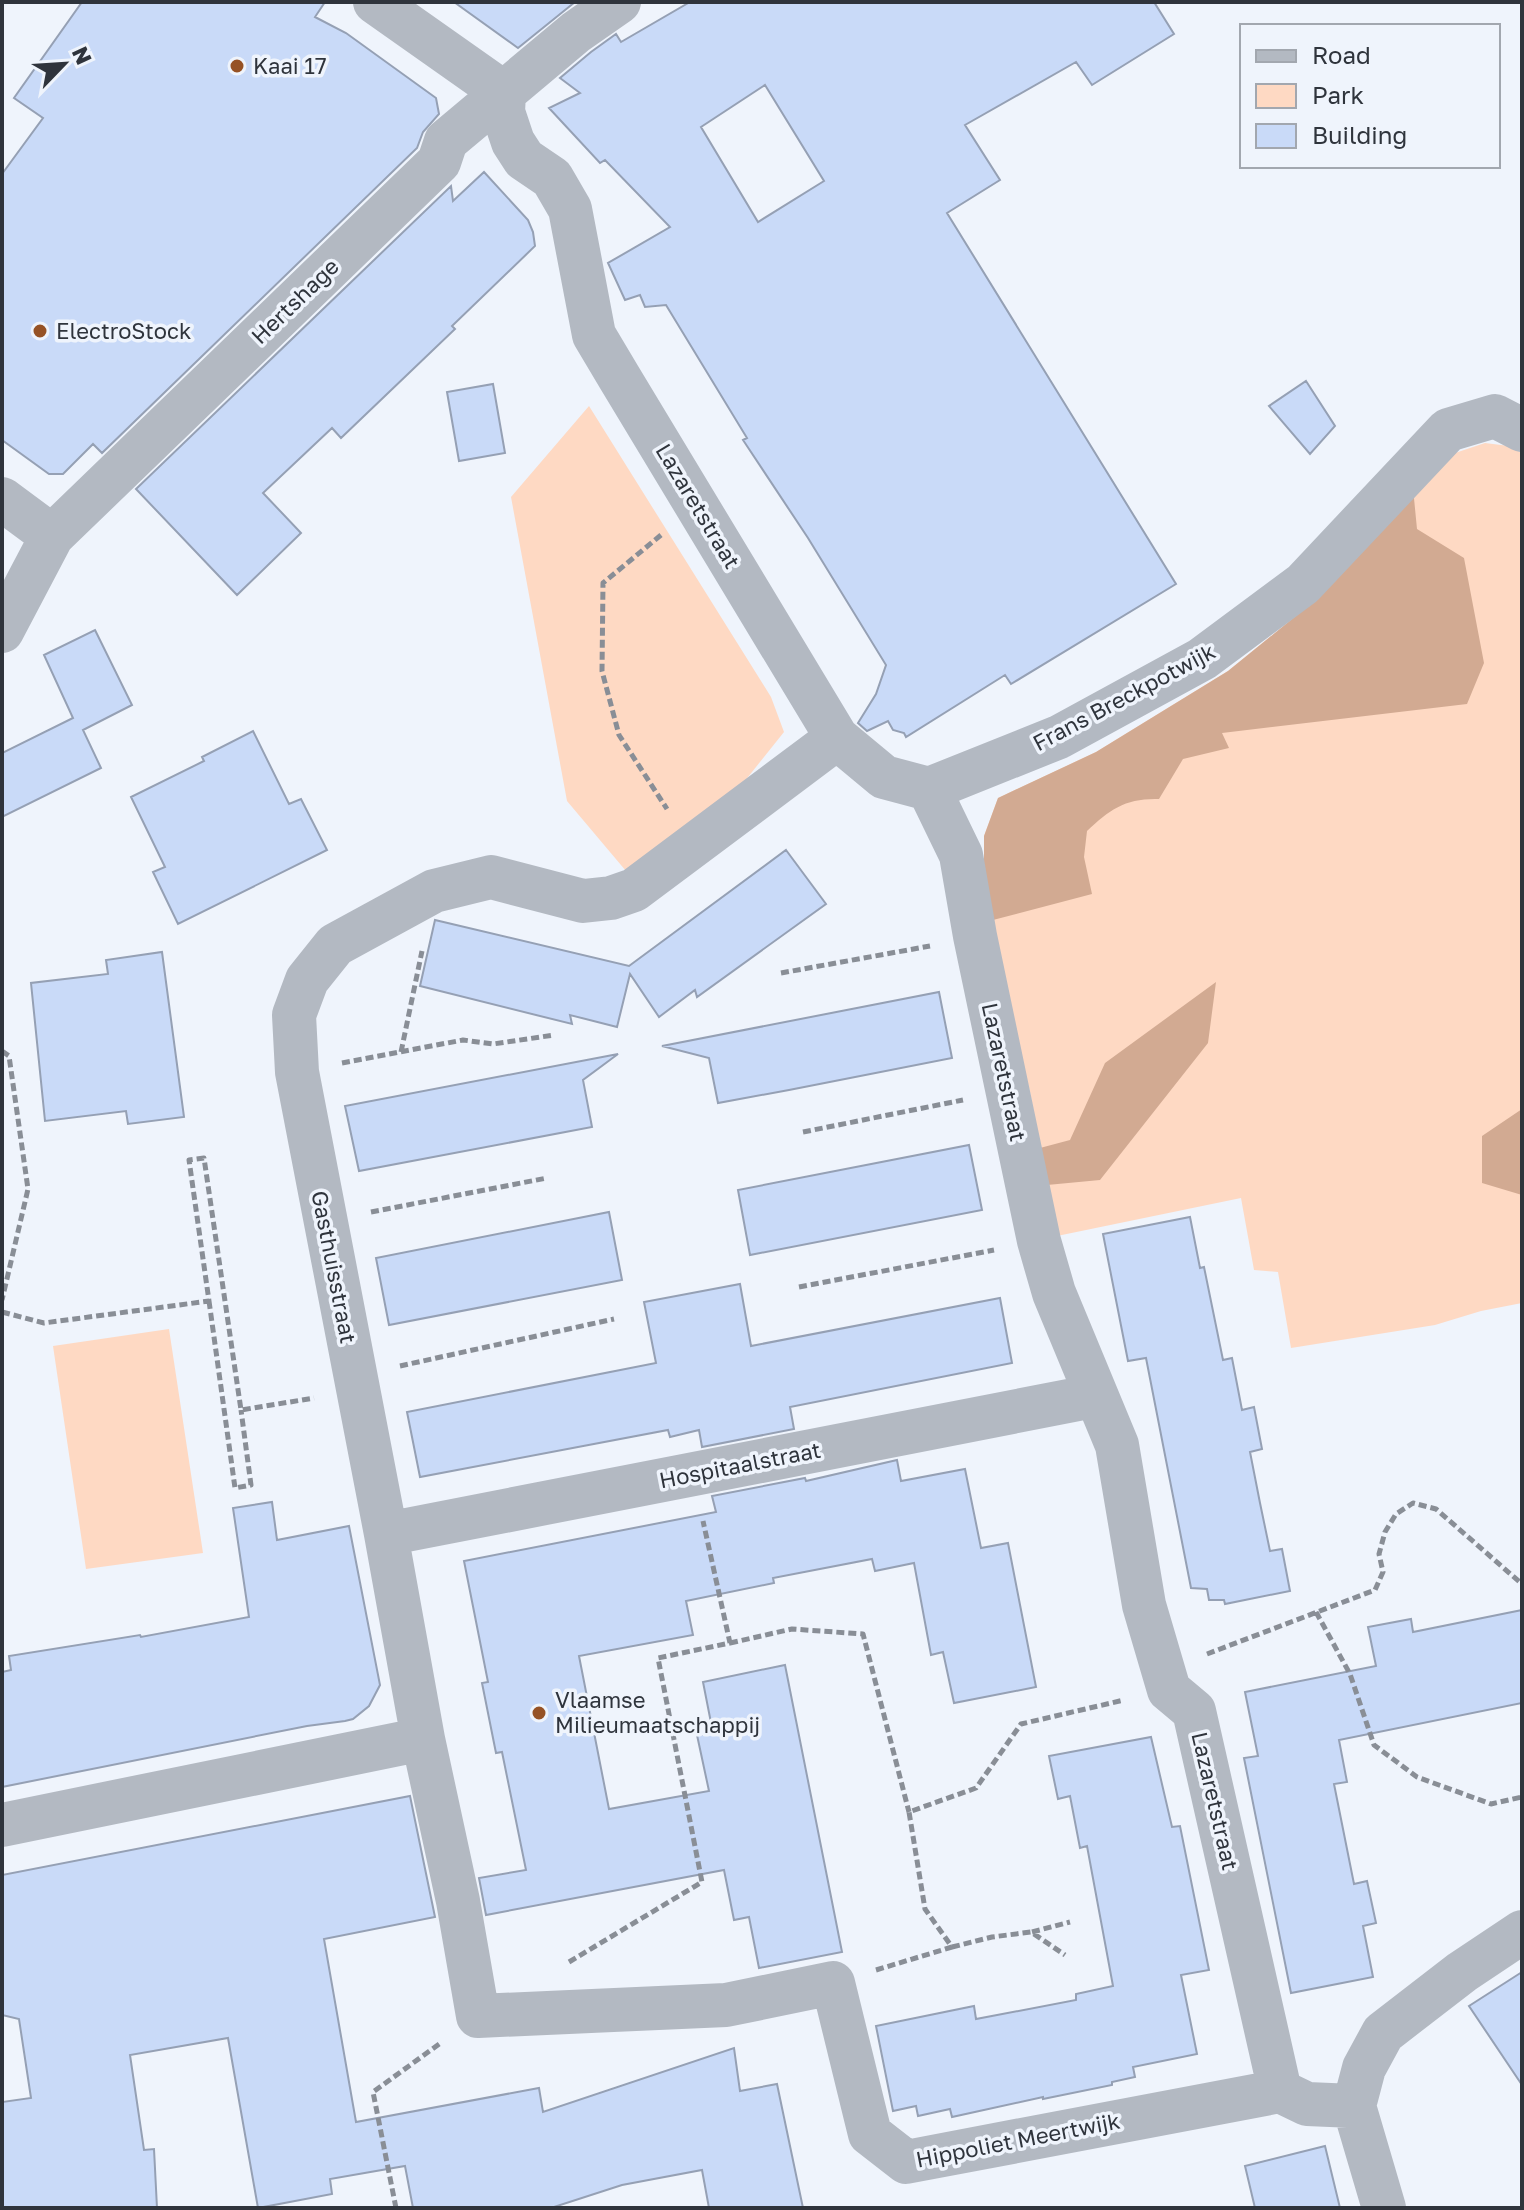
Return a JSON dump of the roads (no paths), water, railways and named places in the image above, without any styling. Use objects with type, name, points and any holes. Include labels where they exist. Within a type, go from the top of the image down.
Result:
[{"type":"street","points":[[375,2],[504,93]]},
{"type":"street","name":"Hertshage","points":[[2,631],[52,536],[439,162],[446,141],[576,32],[619,2]]},
{"type":"street","name":"Lazaretstraat","points":[[504,93],[503,112],[513,142],[524,159],[552,178],[570,209],[594,335],[837,738],[884,777],[929,789],[961,855],[1039,1241],[1054,1293],[1094,1396],[1117,1445],[1144,1605],[1169,1690],[1194,1711],[1280,2091]]},
{"type":"street","name":"Frans Breckpotwijk","points":[[929,789],[1059,737],[1202,659],[1303,584],[1448,430],[1495,416],[1522,430]]},
{"type":"street","points":[[2,499],[52,536]]},
{"type":"street","name":"Gasthuisstraat","points":[[833,1983],[726,2005],[478,2016],[297,1072],[294,1015],[307,980],[335,945],[434,891],[491,877],[583,901],[611,898],[634,890],[837,738]]},
{"type":"street","name":"Hospitaalstraat","points":[[386,1534],[1094,1396]]},
{"type":"street","points":[[2,1825],[423,1739]]},
{"type":"street","points":[[1384,2208],[1354,2106],[1364,2068],[1383,2033],[1421,2001],[1522,1932]]},
{"type":"street","name":"Hippoliet Meertwijk","points":[[833,1983],[870,2134],[906,2162],[1280,2091]]},
{"type":"street","points":[[1280,2091],[1307,2104],[1354,2106]]},
{"type":"place","name":"Kaai 17","points":[[237,66]]},
{"type":"place","name":"ElectroStock","points":[[40,331]]},
{"type":"place","name":"Vlaamse Milieumaatschappij","points":[[539,1713]]}]
